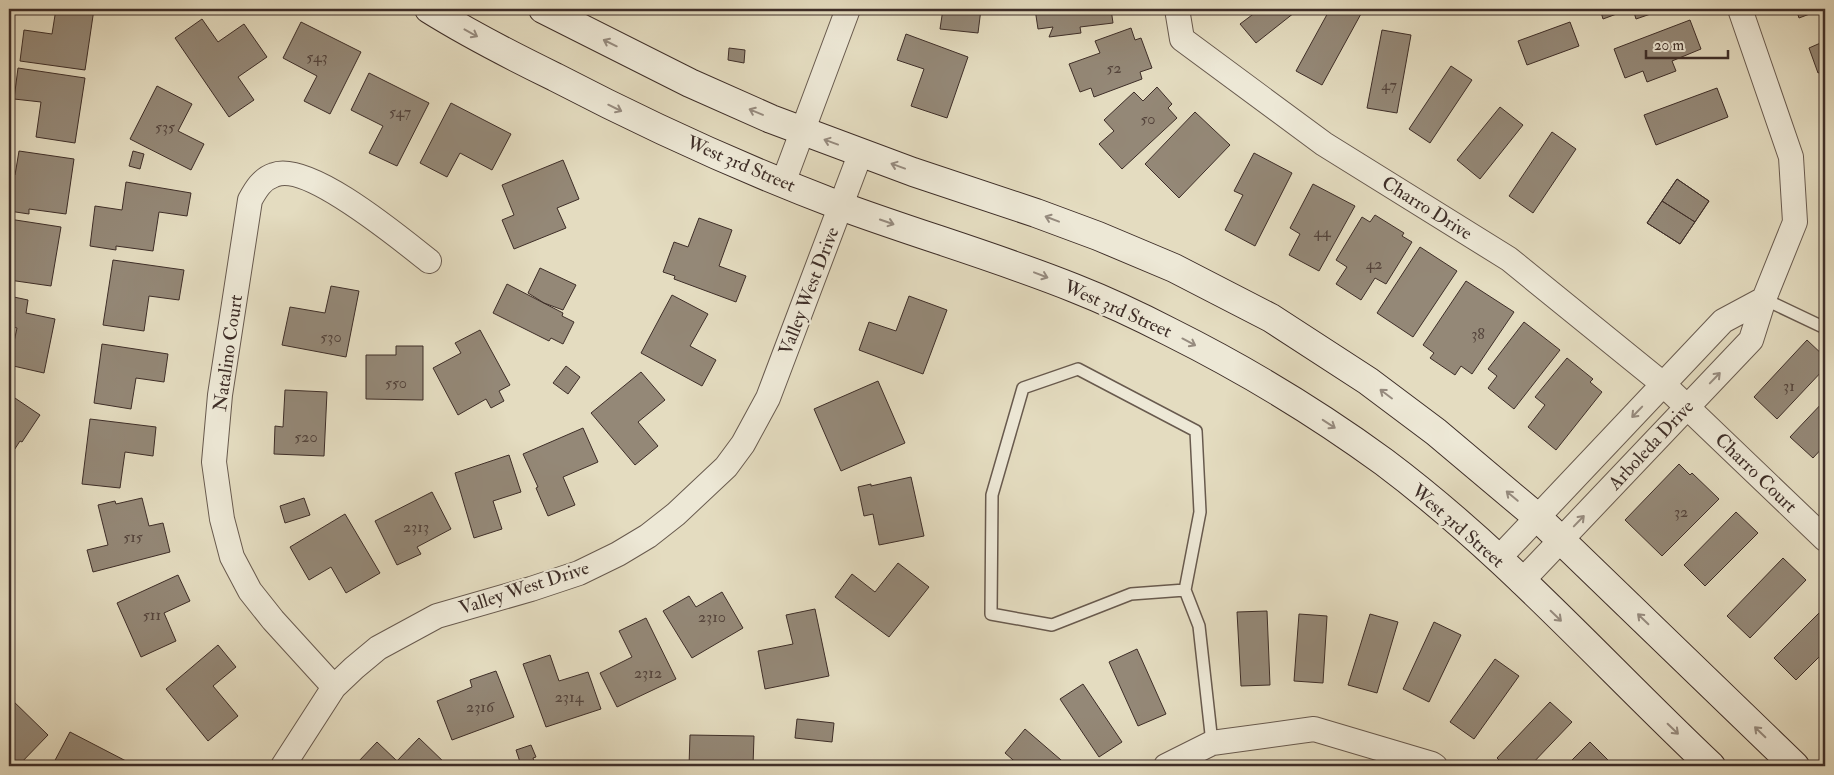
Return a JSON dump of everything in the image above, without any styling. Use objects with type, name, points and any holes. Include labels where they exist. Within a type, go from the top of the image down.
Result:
[{"type":"main road","name":"West 3rd Street","points":[[428,9],[599,100],[782,184],[1076,288],[1126,310],[1224,360],[1331,426],[1384,463],[1422,493],[1498,559],[1711,766]]},
{"type":"main road","points":[[543,9],[690,83],[802,131],[913,172],[1098,236],[1174,268],[1271,318],[1368,381],[1436,432],[1537,518],[1795,766]]},
{"type":"street","points":[[782,184],[848,9]]},
{"type":"street","name":"Charro Drive","points":[[1176,9],[1182,39],[1324,144],[1509,259],[1663,384],[1687,407]]},
{"type":"street","name":"Arboleda Drive","points":[[1522,582],[1752,340],[1764,299],[1795,222],[1791,157],[1740,9]]},
{"type":"street","name":"Valley West Drive","points":[[283,766],[334,687],[378,648],[437,616],[571,576],[618,554],[662,525],[704,489],[726,467],[743,444],[768,398],[861,152]]},
{"type":"street","name":"Natalino Court","points":[[334,687],[273,620],[250,591],[232,557],[222,519],[214,462],[220,395],[250,200],[259,185],[274,174],[293,173],[341,196],[429,261]]},
{"type":"street","name":"Arboleda Drive","points":[[1498,559],[1723,321],[1764,299]]},
{"type":"street","name":"Charro Court","points":[[1687,407],[1825,539]]},
{"type":"street","points":[[1166,766],[1212,743],[1314,729],[1435,766]]},
{"type":"lane","points":[[1764,299],[1825,328]]},
{"type":"lane","points":[[1185,590],[1131,594],[1052,625],[991,614],[992,495],[1023,388],[1078,369],[1196,431],[1200,512],[1185,590],[1199,626],[1212,743]]},
{"type":"building","points":[[56,9],[94,9],[85,70],[20,61],[24,30],[52,34]]},
{"type":"building","points":[[943,9],[981,9],[978,33],[940,29]]},
{"type":"building","points":[[1035,9],[1111,9],[1113,23],[1080,27],[1081,33],[1049,37],[1053,27],[1038,29]]},
{"type":"building","points":[[1260,9],[1299,9],[1256,43],[1240,24]]},
{"type":"building","points":[[1330,9],[1356,9],[1362,12],[1322,85],[1296,71]]},
{"type":"building","points":[[1600,9],[1630,9],[1603,19]]},
{"type":"building","points":[[1633,9],[1665,9],[1636,19]]},
{"type":"building","points":[[1796,9],[1823,9],[1799,18]]},
{"type":"building","points":[[202,19],[218,42],[244,24],[267,57],[238,77],[254,100],[229,117],[175,38]]},
{"type":"building","points":[[1690,20],[1701,49],[1672,61],[1676,71],[1647,82],[1643,71],[1625,78],[1614,49]]},
{"type":"building","points":[[301,22],[361,52],[330,114],[304,101],[317,76],[283,58]]},
{"type":"building","points":[[1570,22],[1579,46],[1527,65],[1518,41]]},
{"type":"building","points":[[1131,28],[1135,40],[1141,38],[1152,68],[1140,72],[1142,79],[1094,97],[1091,88],[1080,92],[1069,64],[1100,53],[1095,41]]},
{"type":"building","points":[[1382,30],[1411,35],[1397,113],[1367,108]]},
{"type":"building","points":[[906,34],[968,57],[947,118],[911,106],[924,69],[897,60]]},
{"type":"building","points":[[1825,41],[1825,70],[1818,73],[1809,48]]},
{"type":"building","points":[[729,48],[745,50],[744,63],[728,60]]},
{"type":"building","points":[[1451,66],[1472,80],[1430,143],[1409,129]]},
{"type":"building","points":[[18,68],[85,78],[75,143],[36,137],[41,102],[14,99]]},
{"type":"building","points":[[369,73],[429,103],[397,166],[369,153],[383,126],[351,110]]},
{"type":"building","points":[[157,86],[192,104],[178,131],[204,144],[191,170],[130,139]]},
{"type":"building","points":[[1157,87],[1172,104],[1168,108],[1177,118],[1122,169],[1099,144],[1114,131],[1104,120],[1134,92],[1143,101]]},
{"type":"building","points":[[1717,88],[1728,117],[1656,145],[1644,115]]},
{"type":"building","points":[[451,103],[511,134],[492,170],[460,153],[447,177],[420,163]]},
{"type":"building","points":[[1500,107],[1523,125],[1480,179],[1457,160]]},
{"type":"building","points":[[1195,112],[1230,145],[1179,198],[1145,164]]},
{"type":"building","points":[[1552,132],[1576,149],[1533,213],[1509,196]]},
{"type":"building","points":[[19,151],[74,159],[66,214],[29,209],[29,214],[9,211],[9,174],[15,175]]},
{"type":"building","points":[[133,151],[144,154],[140,169],[129,166]]},
{"type":"building","points":[[1254,153],[1292,173],[1255,246],[1225,230],[1243,195],[1234,191]]},
{"type":"building","points":[[563,160],[579,199],[557,208],[566,228],[514,249],[502,220],[514,215],[502,185]]},
{"type":"building","points":[[1677,179],[1709,201],[1680,244],[1647,223]]},
{"type":"building","points":[[1677,179],[1709,201],[1695,222],[1662,201]]},
{"type":"building","points":[[126,182],[191,193],[187,216],[159,212],[153,251],[116,246],[116,250],[90,246],[95,206],[122,210]]},
{"type":"building","points":[[1313,184],[1355,206],[1319,271],[1289,255],[1300,234],[1290,228]]},
{"type":"building","points":[[1662,201],[1695,222],[1680,244],[1647,223]]},
{"type":"building","points":[[1375,215],[1404,233],[1402,236],[1412,242],[1386,284],[1375,278],[1361,300],[1336,284],[1347,267],[1336,260],[1362,217],[1370,222]]},
{"type":"building","points":[[699,218],[732,230],[719,266],[746,276],[736,302],[674,279],[675,276],[663,272],[674,242],[688,247]]},
{"type":"building","points":[[9,219],[61,227],[51,286],[9,280],[11,249],[9,249]]},
{"type":"building","points":[[1420,247],[1457,271],[1413,337],[1377,313]]},
{"type":"building","points":[[113,260],[184,270],[179,300],[149,296],[144,331],[103,325]]},
{"type":"building","points":[[540,268],[576,285],[563,310],[544,303],[528,293]]},
{"type":"building","points":[[1466,281],[1514,312],[1472,374],[1461,366],[1455,375],[1430,358],[1434,353],[1423,345]]},
{"type":"building","points":[[507,284],[563,313],[562,316],[574,322],[563,344],[551,338],[549,341],[493,313]]},
{"type":"building","points":[[331,286],[359,291],[346,357],[282,345],[290,307],[325,313]]},
{"type":"building","points":[[672,295],[708,314],[690,346],[716,360],[702,386],[641,353]]},
{"type":"building","points":[[9,296],[28,300],[26,313],[55,319],[44,373],[9,365],[17,328],[9,326]]},
{"type":"building","points":[[909,296],[947,310],[923,374],[859,350],[869,322],[896,331]]},
{"type":"building","points":[[1524,322],[1560,350],[1514,409],[1488,388],[1497,376],[1488,369]]},
{"type":"building","points":[[480,330],[510,385],[499,391],[504,401],[491,408],[486,399],[458,415],[433,368],[461,353],[455,343]]},
{"type":"building","points":[[1807,340],[1825,357],[1825,368],[1777,419],[1754,397]]},
{"type":"building","points":[[102,344],[168,354],[164,382],[136,378],[131,409],[94,403]]},
{"type":"building","points":[[396,346],[423,346],[423,400],[366,399],[366,355],[396,355]]},
{"type":"building","points":[[1567,358],[1593,379],[1590,382],[1602,392],[1556,450],[1528,427],[1545,405],[1535,397]]},
{"type":"building","points":[[566,366],[580,377],[568,394],[553,383]]},
{"type":"building","points":[[641,372],[665,400],[638,422],[658,446],[635,465],[591,413]]},
{"type":"building","points":[[878,381],[905,443],[841,471],[814,409]]},
{"type":"building","points":[[285,390],[327,392],[324,456],[274,454],[275,426],[283,427]]},
{"type":"building","points":[[9,394],[40,415],[9,458]]},
{"type":"building","points":[[1825,400],[1825,445],[1813,458],[1790,437]]},
{"type":"building","points":[[90,419],[156,427],[153,456],[125,452],[120,488],[82,484]]},
{"type":"building","points":[[583,428],[598,462],[563,477],[575,505],[548,516],[536,488],[538,487],[523,454]]},
{"type":"building","points":[[509,455],[521,492],[493,501],[502,529],[474,538],[455,473]]},
{"type":"building","points":[[1679,464],[1690,475],[1692,473],[1719,499],[1662,556],[1625,520]]},
{"type":"building","points":[[911,477],[924,536],[879,545],[873,514],[864,516],[858,487]]},
{"type":"building","points":[[432,492],[451,529],[417,547],[421,554],[397,565],[375,521]]},
{"type":"building","points":[[142,498],[149,526],[163,523],[170,552],[93,572],[87,550],[108,545],[98,505],[115,501],[116,504]]},
{"type":"building","points":[[304,498],[310,515],[285,523],[280,506]]},
{"type":"building","points":[[1736,512],[1758,533],[1705,586],[1684,565]]},
{"type":"building","points":[[345,514],[380,573],[346,593],[331,567],[309,580],[290,547]]},
{"type":"building","points":[[1783,558],[1806,580],[1750,638],[1727,616]]},
{"type":"building","points":[[898,563],[929,587],[889,637],[835,597],[852,574],[875,592]]},
{"type":"building","points":[[178,575],[190,601],[164,613],[176,641],[141,657],[117,603]]},
{"type":"building","points":[[722,592],[743,628],[692,658],[663,611],[689,596],[696,607]]},
{"type":"building","points":[[1825,607],[1825,651],[1796,680],[1774,658]]},
{"type":"building","points":[[815,609],[829,676],[765,689],[758,651],[793,644],[786,615]]},
{"type":"building","points":[[1267,611],[1270,685],[1241,686],[1237,612]]},
{"type":"building","points":[[1299,614],[1327,616],[1323,683],[1294,681]]},
{"type":"building","points":[[1370,614],[1398,622],[1377,693],[1348,685]]},
{"type":"building","points":[[646,618],[676,679],[617,707],[600,673],[632,657],[619,631]]},
{"type":"building","points":[[1434,622],[1461,635],[1429,702],[1403,689]]},
{"type":"building","points":[[218,645],[236,667],[213,686],[238,716],[208,741],[166,689]]},
{"type":"building","points":[[1137,649],[1166,714],[1138,726],[1109,662]]},
{"type":"building","points":[[550,655],[559,681],[588,672],[601,709],[546,727],[523,664]]},
{"type":"building","points":[[1495,659],[1519,676],[1474,739],[1450,722]]},
{"type":"building","points":[[496,671],[514,717],[452,740],[437,701],[472,687],[470,680]]},
{"type":"building","points":[[1083,684],[1122,742],[1099,757],[1060,699]]},
{"type":"building","points":[[9,697],[48,735],[18,766],[9,765]]},
{"type":"building","points":[[1550,702],[1572,722],[1530,766],[1505,766],[1497,758]]},
{"type":"building","points":[[797,719],[834,723],[832,742],[795,738]]},
{"type":"building","points":[[1025,729],[1068,766],[1020,766],[1005,753]]},
{"type":"building","points":[[70,732],[126,761],[124,766],[52,766]]},
{"type":"building","points":[[690,735],[754,736],[753,766],[689,766]]},
{"type":"building","points":[[419,738],[448,766],[362,766],[358,762],[377,742],[397,761]]},
{"type":"building","points":[[1590,742],[1611,763],[1608,766],[1566,766]]},
{"type":"building","points":[[531,745],[536,757],[533,758],[534,761],[521,765],[516,750]]}]
